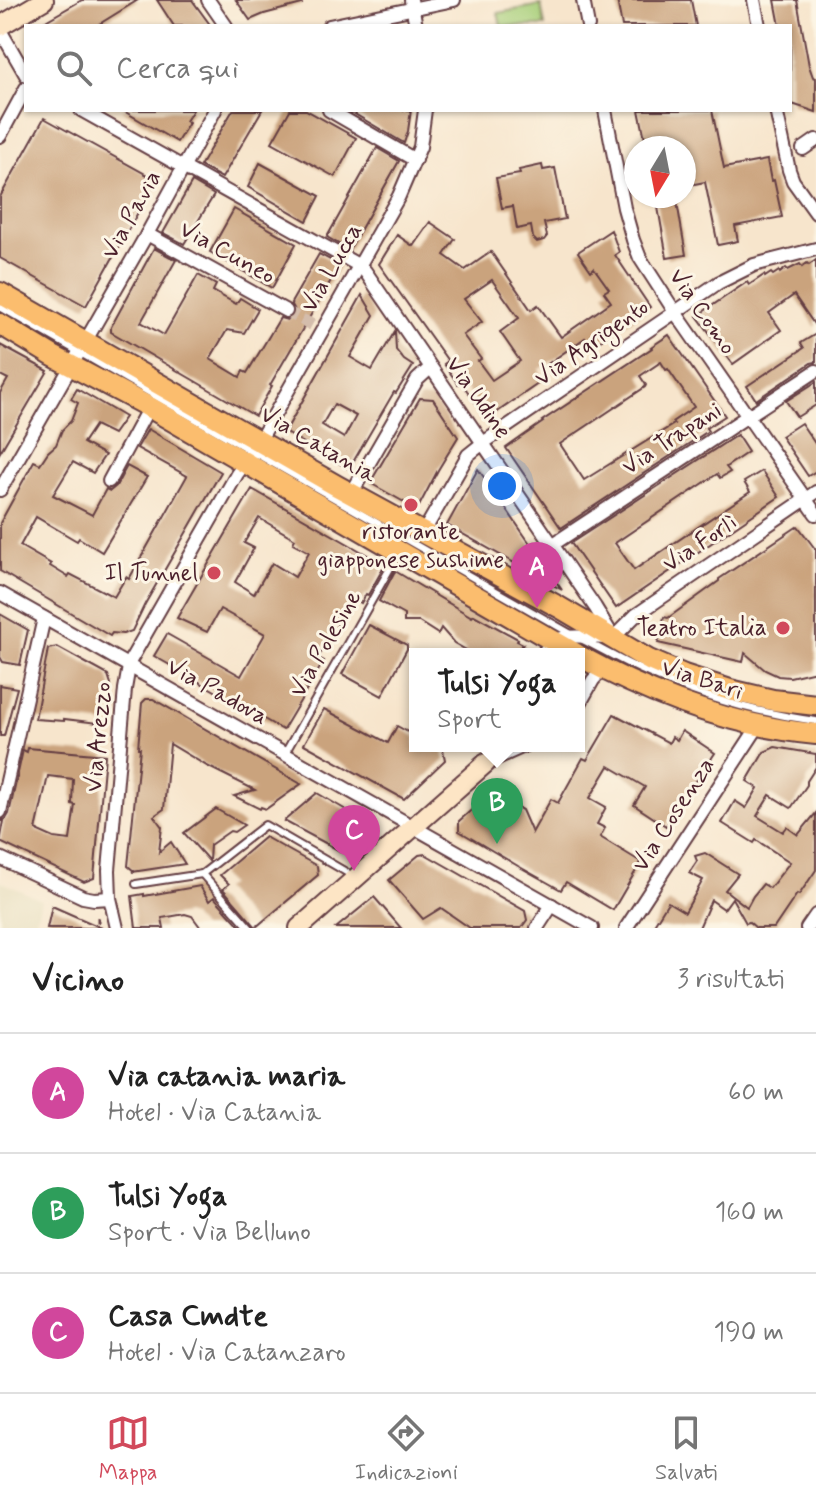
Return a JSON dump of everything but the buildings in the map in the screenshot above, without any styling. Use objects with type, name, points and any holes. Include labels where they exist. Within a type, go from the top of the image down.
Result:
[{"type":"main road","name":"Via Catania","points":[[0,293],[149,407],[351,494],[613,638]]},
{"type":"main road","name":"Via Catania","points":[[0,324],[79,353],[253,452],[548,648]]},
{"type":"main road","name":"Via Bari","points":[[613,638],[658,664],[697,680],[754,696],[816,705]]},
{"type":"main road","name":"Via Bari","points":[[585,655],[603,669],[673,700],[759,725],[816,734]]},
{"type":"street","points":[[24,71],[0,28],[44,0]]},
{"type":"street","points":[[208,0],[225,24]]},
{"type":"street","points":[[336,24],[411,4],[454,0]]},
{"type":"street","points":[[583,0],[588,24]]},
{"type":"street","points":[[754,0],[759,24]]},
{"type":"street","points":[[411,4],[416,24]]},
{"type":"street","points":[[0,136],[24,92]]},
{"type":"street","points":[[85,112],[358,265]]},
{"type":"street","name":"Via Pavia","points":[[0,490],[214,112]]},
{"type":"street","points":[[332,112],[415,160]]},
{"type":"street","name":"Via Lucca","points":[[253,452],[399,196],[415,160],[425,112]]},
{"type":"street","name":"Via Como","points":[[605,112],[624,208],[645,267],[748,416],[811,495],[816,514]]},
{"type":"street","points":[[776,112],[793,181],[816,213]]},
{"type":"street","points":[[803,149],[816,140]]},
{"type":"street","name":"Via Cuneo","points":[[147,234],[286,311]]},
{"type":"street","name":"Via Agrigento","points":[[423,533],[468,455],[483,443],[718,283],[754,265],[816,249]]},
{"type":"street","name":"Via Udine","points":[[358,265],[483,443],[613,638]]},
{"type":"street","points":[[351,494],[417,380],[430,368]]},
{"type":"street","name":"Via Trapani","points":[[552,545],[816,371]]},
{"type":"street","points":[[109,481],[149,407]]},
{"type":"street","name":"Via Arezzo","points":[[117,928],[110,898],[109,870],[128,667],[237,474],[253,452]]},
{"type":"street","name":"Via Forlì","points":[[613,638],[636,615],[811,495]]},
{"type":"street","name":"Via Padova","points":[[0,593],[592,928]]},
{"type":"street","points":[[0,812],[44,618]]},
{"type":"street","name":"Via Bari","points":[[581,648],[613,638]]},
{"type":"street","points":[[585,694],[603,669]]},
{"type":"street","name":"Via Cosenza","points":[[626,928],[759,725]]},
{"type":"street","points":[[299,928],[490,754]]},
{"type":"street","points":[[0,858],[83,897],[110,898]]},
{"type":"street","points":[[537,928],[552,905]]},
{"type":"street","points":[[807,928],[816,915]]},
{"type":"lane","name":"Via Catania","points":[[0,307],[79,353]]},
{"type":"lane","name":"Via Catania","points":[[253,452],[576,648]]},
{"type":"lane","name":"Via Polesine","points":[[284,755],[400,552]]},
{"type":"lane","name":"Via Bari","points":[[585,651],[732,704],[816,721]]},
{"type":"lane","points":[[603,669],[616,666],[640,670]]},
{"type":"lane","points":[[136,884],[202,874],[265,825],[357,878]]},
{"type":"lane","points":[[202,874],[250,928]]},
{"type":"shaded area","points":[[0,881],[41,900],[34,928],[0,928]]},
{"type":"green space","points":[[541,5],[545,24],[501,24],[498,13]]},
{"type":"tunnel","points":[[286,311],[312,325]]},
{"type":"place","name":"ristorante giapponese sushime","points":[[411,505]]},
{"type":"place","name":"Il Tunnel","points":[[214,573]]},
{"type":"place","name":"Via catania maria","points":[[537,608]]},
{"type":"place","name":"Teatro Italia","points":[[783,628]]},
{"type":"place","name":"Tulsi Yoga","points":[[497,844]]},
{"type":"place","name":"Casa Cmdte","points":[[354,871]]}]
